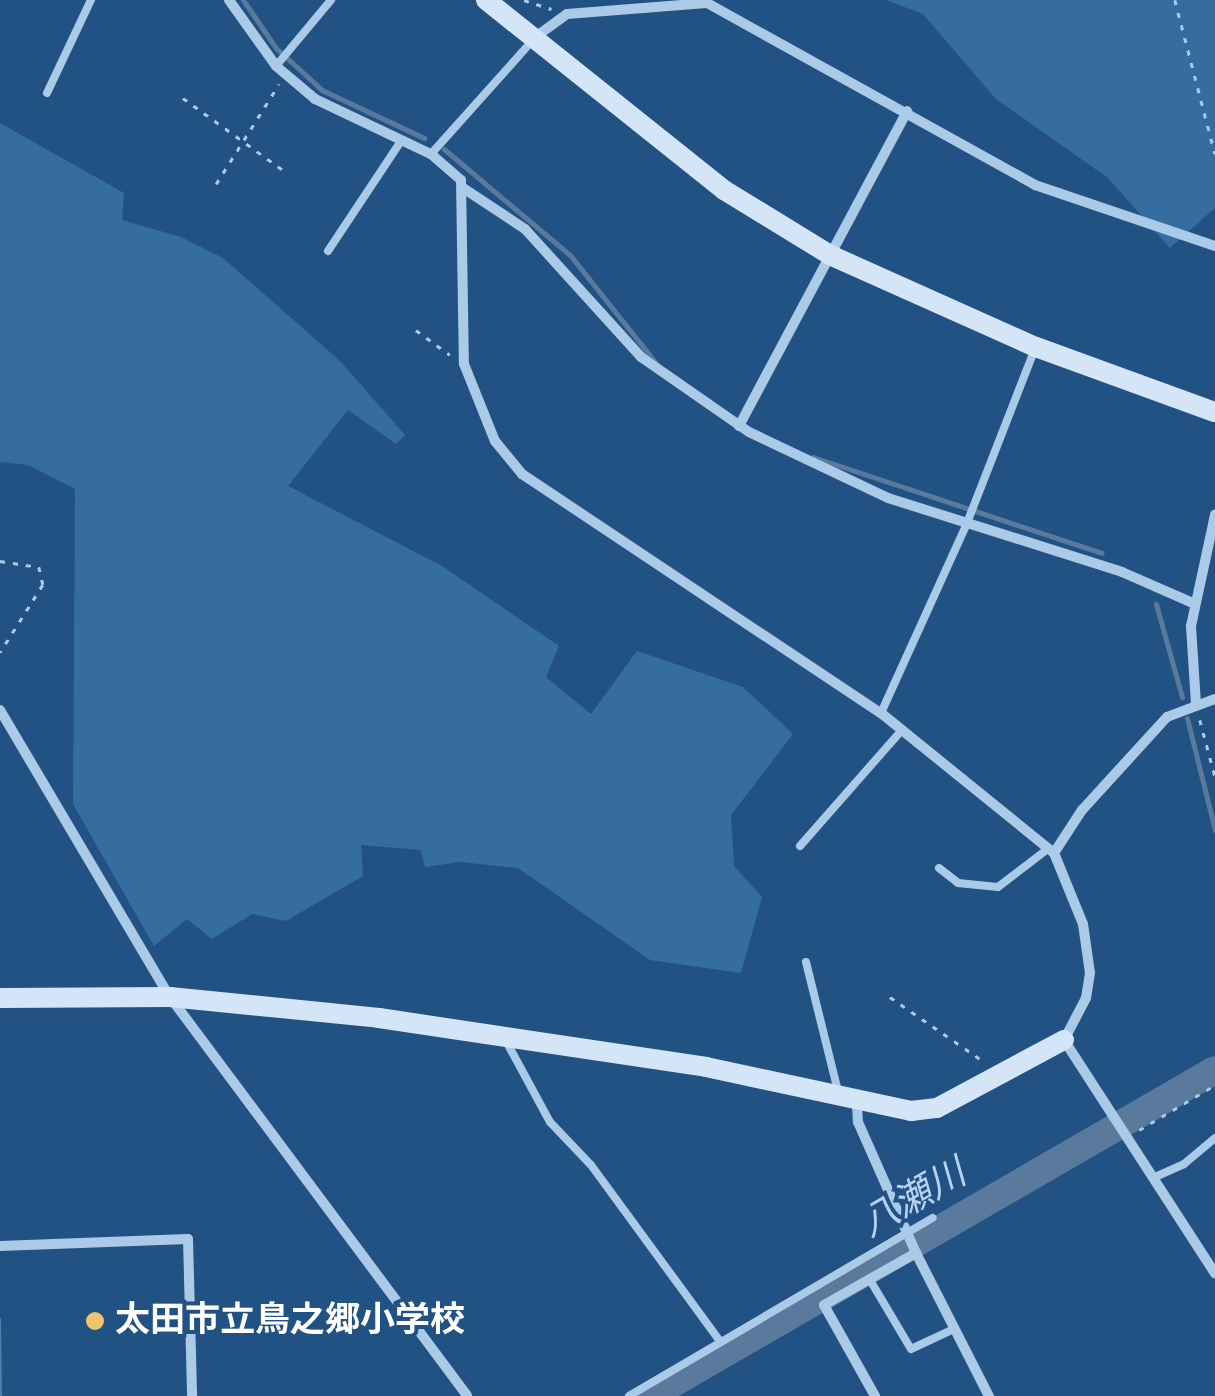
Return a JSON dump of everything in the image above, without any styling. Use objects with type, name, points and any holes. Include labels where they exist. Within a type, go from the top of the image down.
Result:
[{"type":"street","points":[[229,0],[280,70],[333,111],[431,154],[464,188],[525,230],[641,357],[739,426],[888,498],[1122,572],[1194,603]]},
{"type":"street","points":[[486,0],[724,190],[830,254],[1036,347],[1215,412]]},
{"type":"street","points":[[534,39],[567,14],[707,3],[1035,185],[1215,246]]},
{"type":"street","points":[[739,426],[907,111]]},
{"type":"street","points":[[0,998],[170,997],[506,1035],[706,1068],[847,1102],[926,1110],[1064,1040],[1086,998],[1090,973],[1084,924],[1052,850],[881,713],[522,474],[495,441],[464,364],[464,188]]},
{"type":"street","points":[[1196,704],[1194,603],[1215,515]]},
{"type":"street","points":[[1052,850],[1135,750],[1168,717],[1215,699]]},
{"type":"street","points":[[0,710],[170,997],[468,1396]]},
{"type":"street","points":[[1064,1040],[1215,1273]]},
{"type":"street","points":[[847,1102],[989,1396]]},
{"type":"street","points":[[0,1246],[188,1239],[192,1396]]},
{"type":"street","points":[[874,1396],[824,1305],[870,1280],[912,1243]]},
{"type":"lane","points":[[46,93],[91,0]]},
{"type":"lane","points":[[280,70],[331,0]]},
{"type":"lane","points":[[431,154],[534,39]]},
{"type":"lane","points":[[328,252],[401,142]]},
{"type":"lane","points":[[881,713],[967,523],[1036,347]]},
{"type":"lane","points":[[800,846],[902,730]]},
{"type":"lane","points":[[938,868],[958,882],[998,887],[1052,850]]},
{"type":"lane","points":[[806,962],[847,1102]]},
{"type":"lane","points":[[506,1035],[550,1122],[591,1165],[720,1341]]},
{"type":"lane","points":[[1155,1177],[1184,1164],[1215,1138]]},
{"type":"lane","points":[[629,1396],[720,1341],[912,1243],[934,1218]]},
{"type":"lane","points":[[870,1280],[911,1350],[954,1330]]},
{"type":"path","points":[[524,0],[567,14]]},
{"type":"path","points":[[1175,0],[1215,154]]},
{"type":"path","points":[[216,184],[280,70]]},
{"type":"path","points":[[184,98],[287,174]]},
{"type":"path","points":[[416,330],[464,364]]},
{"type":"path","points":[[0,561],[39,567],[43,584],[0,653]]},
{"type":"path","points":[[1196,704],[1215,776]]},
{"type":"path","points":[[890,997],[999,1075]]},
{"type":"path","points":[[1125,1135],[1215,1085]]},
{"type":"shaded area","points":[[886,0],[1215,0],[1215,208],[1170,248],[1108,178],[996,99],[923,14]]},
{"type":"shaded area","points":[[0,123],[124,193],[122,220],[181,237],[223,258],[340,361],[405,435],[396,444],[348,410],[288,486],[442,566],[559,646],[546,677],[591,714],[637,651],[743,687],[793,734],[731,815],[734,866],[762,897],[741,973],[650,960],[518,868],[460,862],[425,867],[421,850],[361,845],[363,876],[286,921],[252,914],[212,939],[187,919],[154,946],[73,804],[75,489],[28,465],[0,462]]},
{"type":"building","points":[[1,1318],[2,1396],[0,1396]]},
{"type":"waterway","points":[[243,0],[276,48],[322,90],[424,138]]},
{"type":"waterway","points":[[444,149],[570,255],[655,362]]},
{"type":"waterway","points":[[813,457],[1101,553]]},
{"type":"waterway","points":[[1156,604],[1182,697]]},
{"type":"waterway","points":[[1187,718],[1215,830]]},
{"type":"waterway","name":"八瀬川","points":[[651,1396],[1215,1070]]},
{"type":"place","name":"太田市立鳥之郷小学校","points":[[95,1321]]}]
